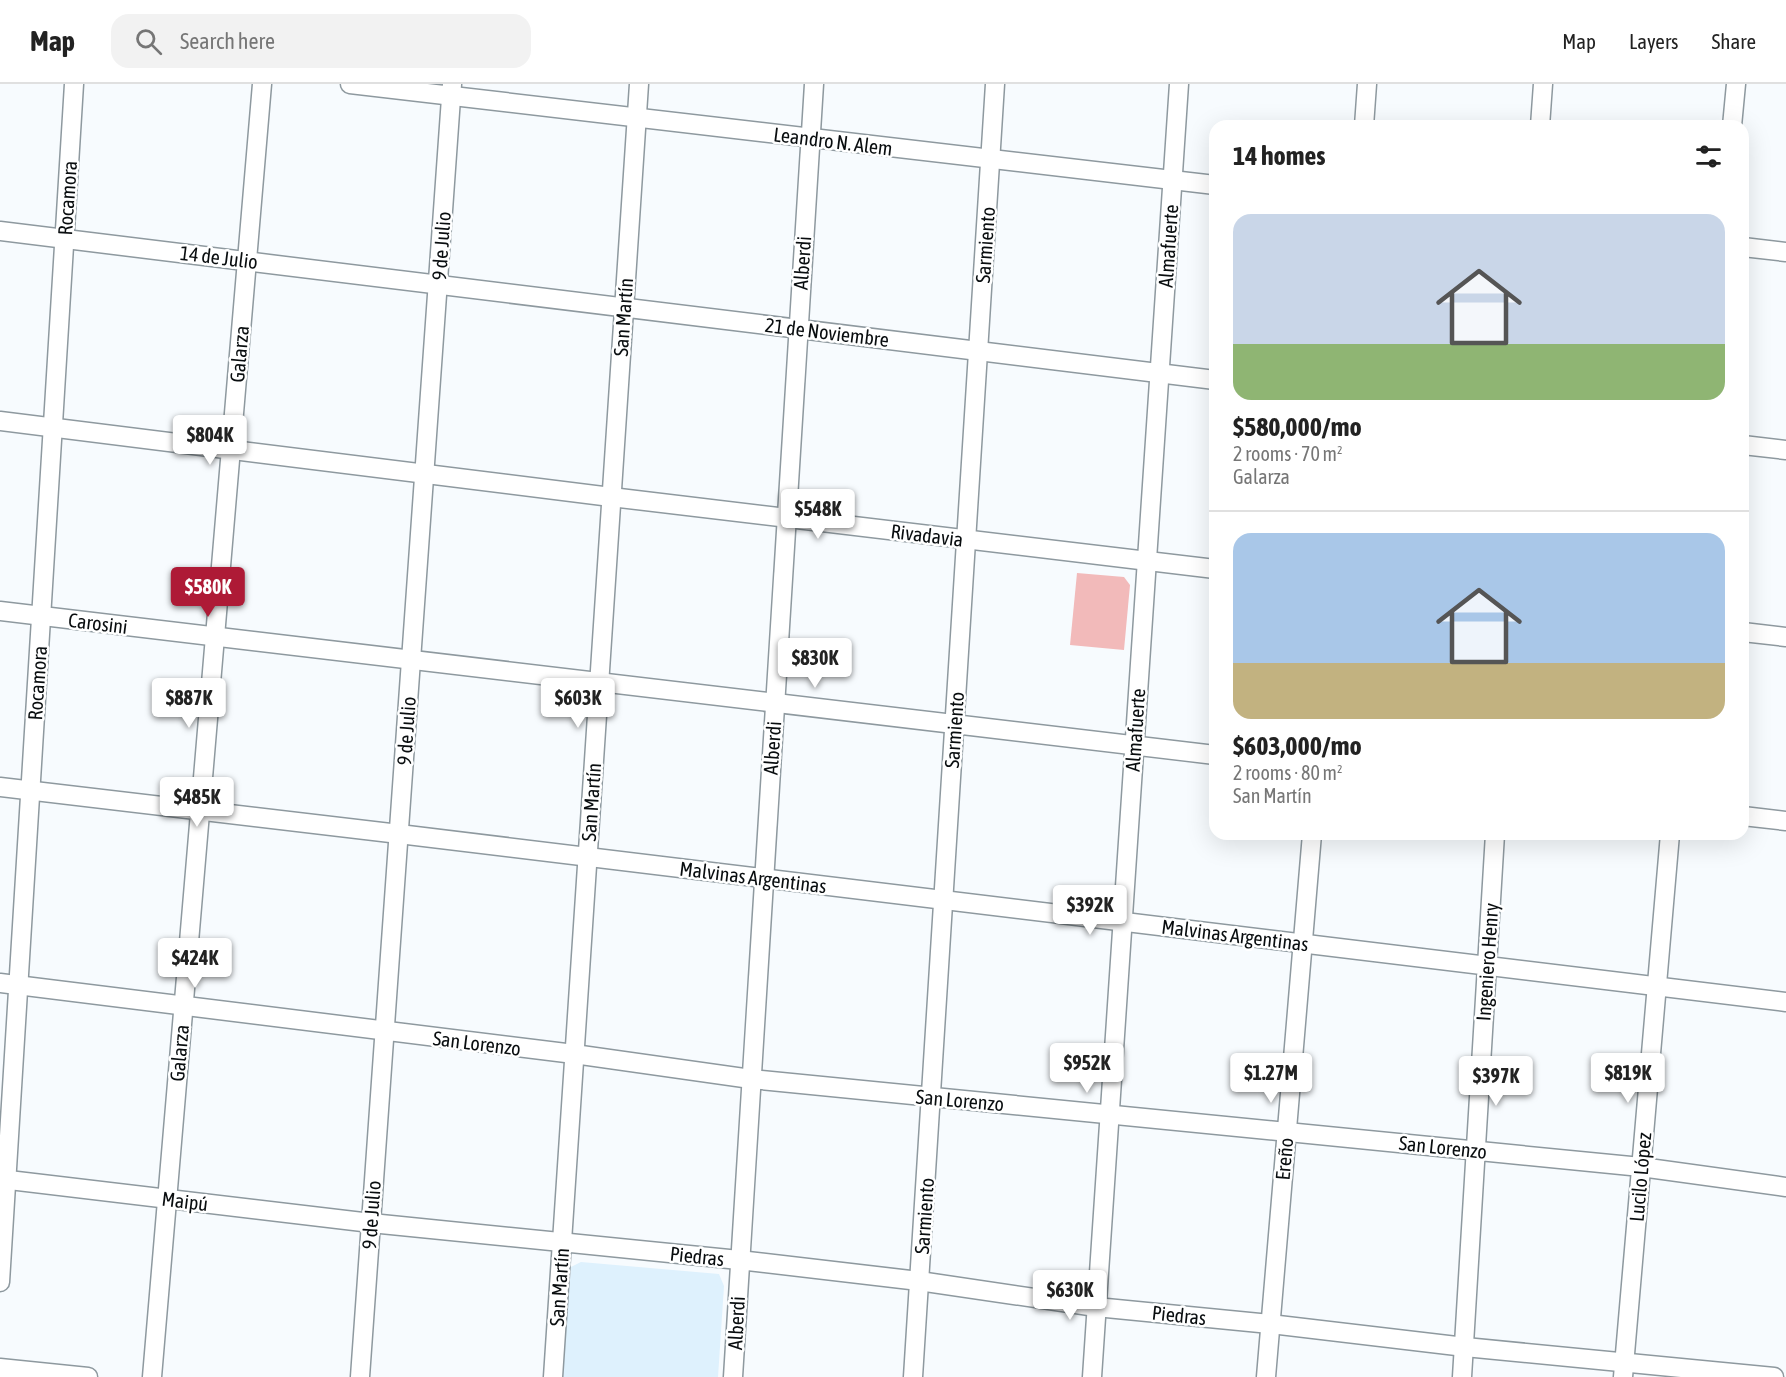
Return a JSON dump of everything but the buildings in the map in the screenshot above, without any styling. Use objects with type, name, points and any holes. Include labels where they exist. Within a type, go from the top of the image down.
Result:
[{"type":"street","name":"Rocamora","points":[[0,1282],[3,1179],[18,986],[74,84]]},
{"type":"street","name":"Galarza","points":[[152,1377],[262,84]]},
{"type":"street","name":"Leandro N. Alem","points":[[350,84],[452,90],[637,118],[1209,184]]},
{"type":"street","name":"San Martín","points":[[553,1377],[639,84]]},
{"type":"street","name":"Alberdi","points":[[733,1377],[814,84]]},
{"type":"street","name":"Sarmiento","points":[[914,1377],[995,84]]},
{"type":"street","name":"Almafuerte","points":[[1092,1377],[1179,84]]},
{"type":"street","points":[[1364,120],[1367,84]]},
{"type":"street","points":[[1540,120],[1543,84]]},
{"type":"street","points":[[1733,120],[1736,84]]},
{"type":"street","name":"9 de Julio","points":[[360,1377],[452,90]]},
{"type":"street","name":"14 de Julio","points":[[0,231],[438,283]]},
{"type":"street","points":[[1749,248],[1786,252]]},
{"type":"street","name":"21 de Noviembre","points":[[438,283],[1209,379]]},
{"type":"street","name":"Rivadavia","points":[[0,421],[1209,568]]},
{"type":"street","points":[[1749,446],[1786,450]]},
{"type":"street","name":"Carosini","points":[[0,611],[1209,753]]},
{"type":"street","points":[[1749,633],[1786,637]]},
{"type":"street","name":"Malvinas Argentinas","points":[[0,787],[1786,1002]]},
{"type":"street","points":[[1749,817],[1786,821]]},
{"type":"street","name":"Ereño","points":[[1266,1377],[1311,840]]},
{"type":"street","name":"Ingeniero Henry","points":[[1462,1377],[1495,840]]},
{"type":"street","name":"Lucilo López","points":[[1623,1370],[1669,840]]},
{"type":"street","name":"San Lorenzo","points":[[0,983],[574,1054],[751,1079],[1641,1167],[1786,1187]]},
{"type":"street","name":"Maipú","points":[[3,1179],[371,1222]]},
{"type":"street","name":"Piedras","points":[[371,1222],[920,1281],[1096,1307],[1270,1324],[1465,1347],[1623,1370],[1774,1377]]},
{"type":"street","points":[[0,1368],[88,1377]]},
{"type":"shaded area","points":[[1077,573],[1124,577],[1130,585],[1124,650],[1070,645]]},
{"type":"shaded area","points":[[581,1262],[719,1274],[724,1286],[718,1377],[562,1377],[571,1267]]}]
